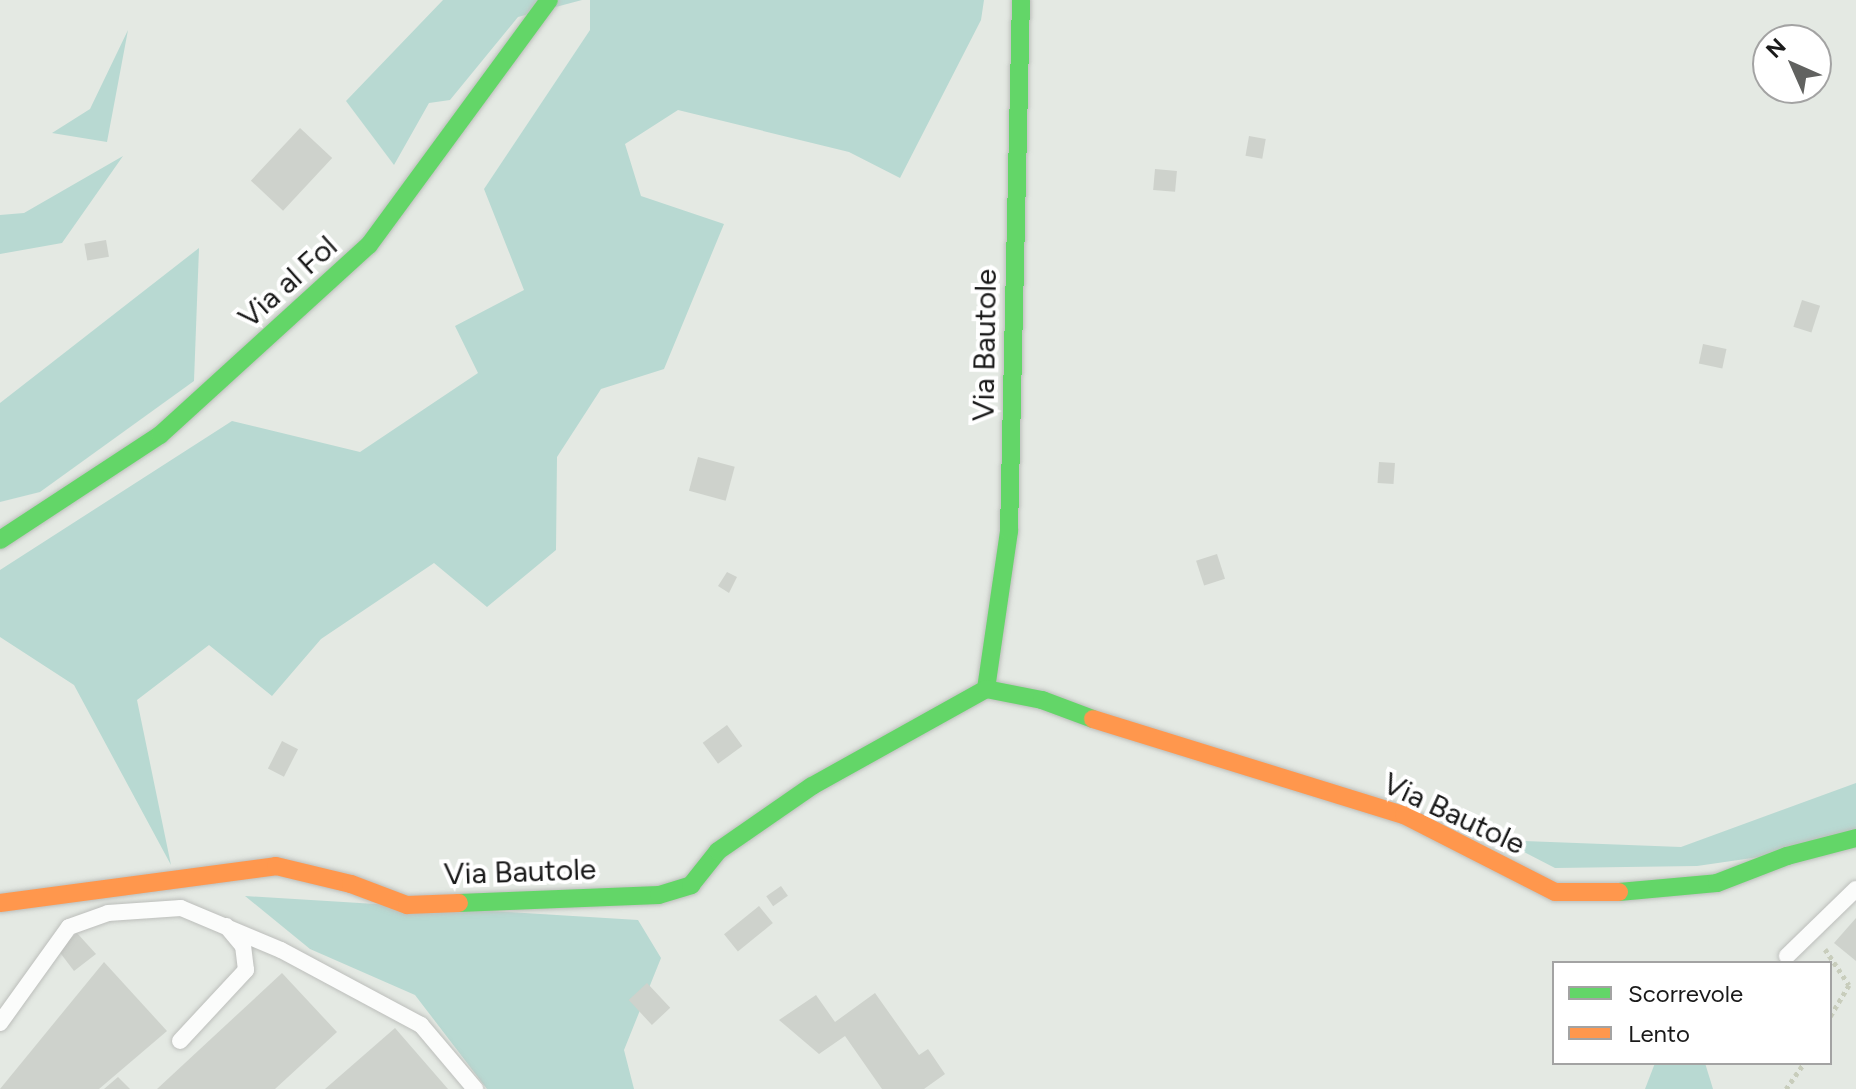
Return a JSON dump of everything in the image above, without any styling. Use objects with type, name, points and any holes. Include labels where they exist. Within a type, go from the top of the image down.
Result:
[{"type":"street","name":"Via al Fol","points":[[0,540],[160,435],[369,245],[549,0]]},
{"type":"street","name":"Via Bautole","points":[[986,689],[1009,531],[1021,0]]},
{"type":"street","name":"Via Bautole","points":[[0,903],[276,866],[351,884],[407,905],[659,895],[691,885],[718,851],[812,786],[986,689],[1042,700],[1162,744],[1404,815],[1555,892],[1636,892],[1717,883],[1856,838]]},
{"type":"lane","points":[[146,885],[181,908],[223,922],[421,1025],[475,1089]]},
{"type":"lane","points":[[1787,956],[1856,889]]},
{"type":"lane","points":[[0,1023],[69,927],[108,913],[181,908]]},
{"type":"lane","points":[[180,1041],[246,970],[243,946],[223,922]]},
{"type":"path","points":[[1810,934],[1831,961]]},
{"type":"path","points":[[1832,963],[1849,985],[1832,1014]]},
{"type":"path","points":[[1786,1089],[1803,1065]]},
{"type":"shaded area","points":[[443,0],[582,0],[518,17],[450,100],[429,103],[394,165],[346,101]]},
{"type":"shaded area","points":[[590,0],[984,0],[981,20],[900,178],[849,152],[678,110],[625,144],[641,196],[724,224],[664,369],[601,389],[557,457],[556,550],[487,607],[434,563],[321,639],[272,696],[209,645],[137,700],[171,865],[74,685],[0,637],[0,570],[232,421],[360,452],[478,373],[455,326],[524,290],[484,189],[590,30]]},
{"type":"shaded area","points":[[128,30],[107,142],[52,133],[90,109]]},
{"type":"shaded area","points":[[123,156],[62,243],[0,254],[0,215],[24,213]]},
{"type":"shaded area","points":[[199,248],[194,381],[40,492],[0,502],[0,403]]},
{"type":"shaded area","points":[[1856,783],[1856,843],[1697,866],[1555,868],[1501,840],[1681,847]]},
{"type":"shaded area","points":[[245,896],[638,920],[661,958],[624,1050],[634,1089],[487,1089],[415,995],[310,949]]},
{"type":"shaded area","points":[[1654,1065],[1706,1065],[1713,1089],[1645,1089]]},
{"type":"building","points":[[300,128],[332,158],[283,211],[251,181]]},
{"type":"building","points":[[1249,136],[1266,139],[1262,159],[1246,156]]},
{"type":"building","points":[[1155,169],[1177,171],[1175,192],[1153,190]]},
{"type":"building","points":[[106,240],[109,257],[87,261],[84,244]]},
{"type":"building","points":[[1802,300],[1820,306],[1811,333],[1793,327]]},
{"type":"building","points":[[1703,344],[1726,349],[1722,369],[1699,364]]},
{"type":"building","points":[[698,457],[735,467],[726,501],[689,491]]},
{"type":"building","points":[[1379,462],[1395,463],[1393,484],[1378,483]]},
{"type":"building","points":[[1217,554],[1225,579],[1204,586],[1196,561]]},
{"type":"building","points":[[727,572],[737,577],[729,593],[718,586]]},
{"type":"building","points":[[727,725],[742,746],[718,764],[703,743]]},
{"type":"building","points":[[282,741],[298,749],[284,777],[268,769]]},
{"type":"building","points":[[781,886],[788,896],[773,906],[766,896]]},
{"type":"building","points":[[759,906],[773,923],[738,951],[724,934]]},
{"type":"building","points":[[1856,918],[1856,961],[1834,943]]},
{"type":"building","points":[[77,933],[96,954],[74,971],[58,950]]},
{"type":"building","points":[[104,962],[167,1031],[99,1089],[0,1089]]},
{"type":"building","points":[[282,973],[337,1032],[275,1089],[157,1089]]},
{"type":"building","points":[[647,983],[670,1008],[652,1025],[629,1000]]},
{"type":"building","points":[[875,993],[919,1055],[928,1049],[945,1074],[924,1089],[882,1089],[845,1036],[819,1054],[779,1020],[816,995],[835,1022]]},
{"type":"building","points":[[395,1028],[448,1089],[325,1089]]},
{"type":"building","points":[[118,1077],[130,1089],[104,1089]]},
{"type":"traffic: fast","points":[[0,540],[160,435],[369,245],[549,0]]},
{"type":"traffic: fast","points":[[986,689],[1009,531],[1021,0]]},
{"type":"traffic: fast","points":[[459,903],[659,895],[691,885],[718,851],[812,786],[986,689],[1042,700],[1093,719]]},
{"type":"traffic: fast","points":[[1619,892],[1717,883],[1787,856],[1856,838]]},
{"type":"traffic: slow","points":[[1093,719],[1404,815],[1555,892],[1619,892]]},
{"type":"traffic: slow","points":[[0,903],[276,866],[351,884],[407,905],[459,903]]}]
